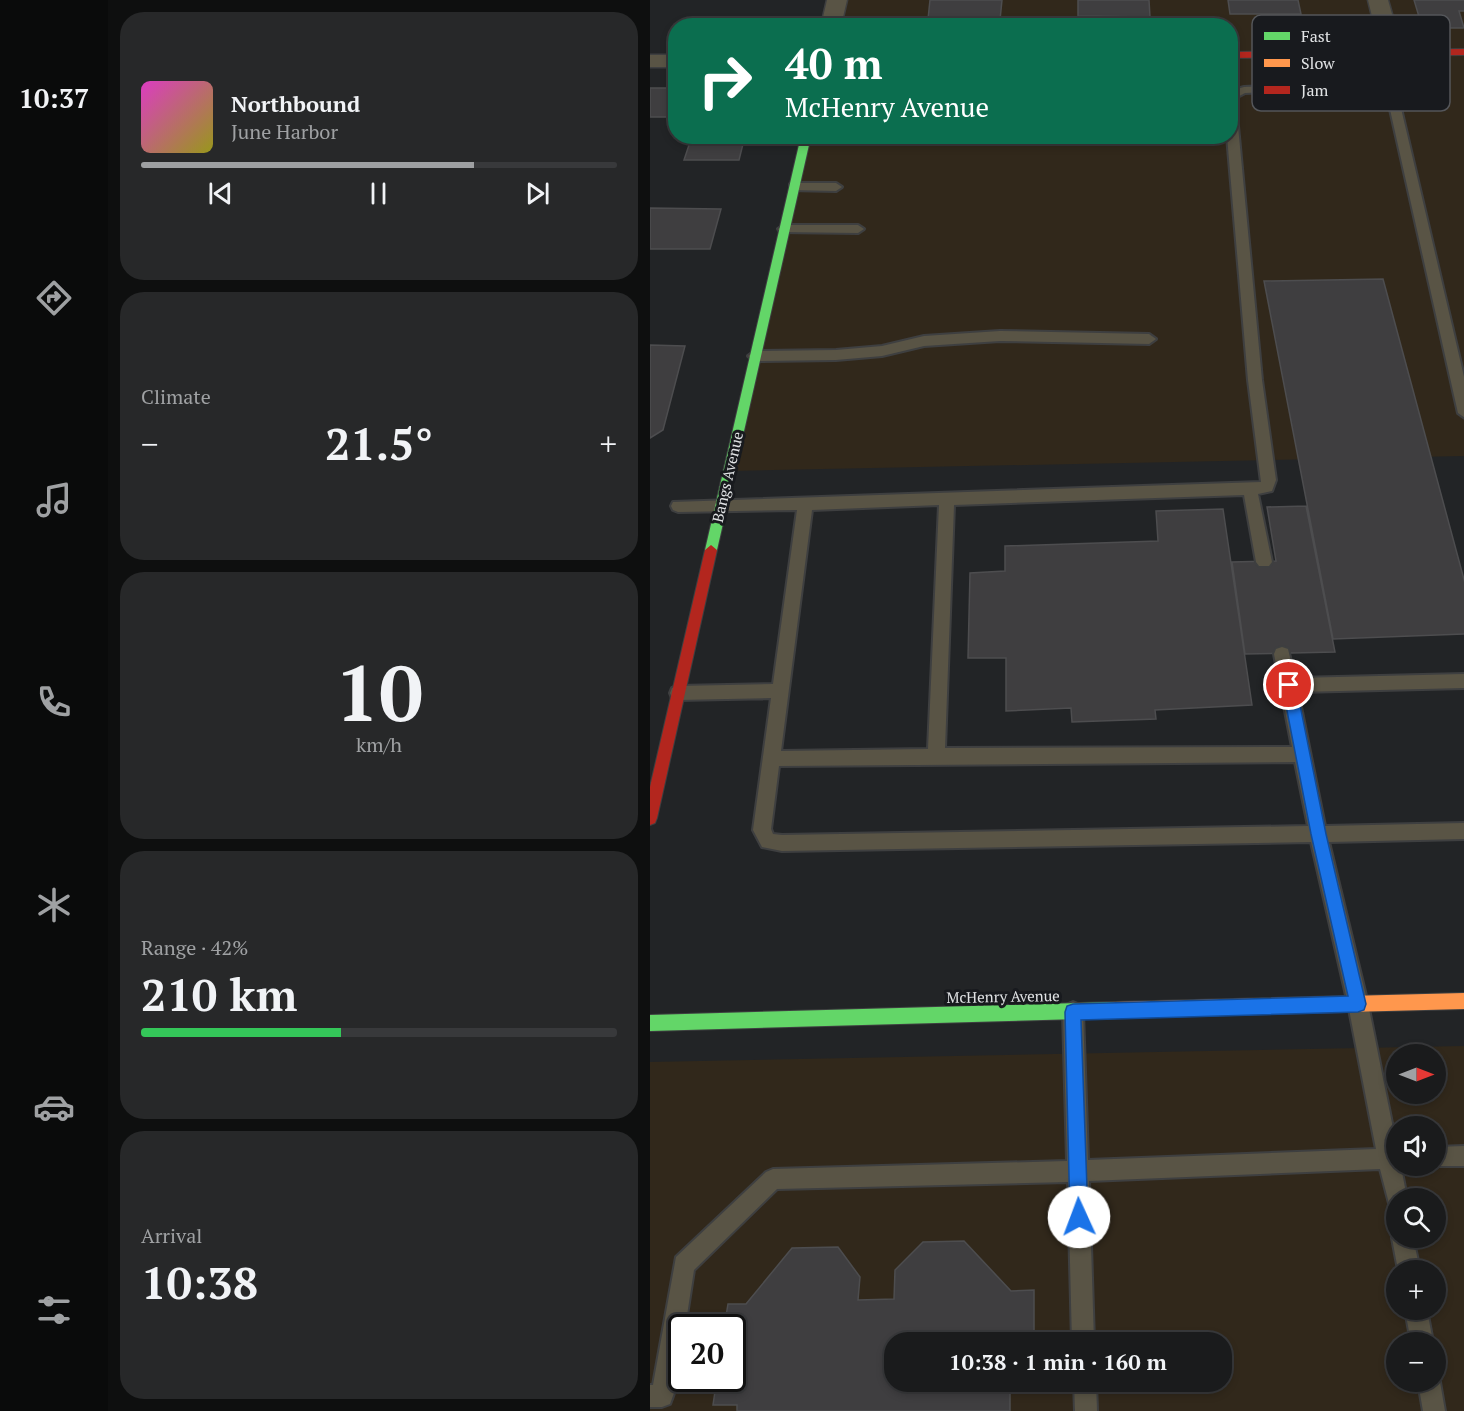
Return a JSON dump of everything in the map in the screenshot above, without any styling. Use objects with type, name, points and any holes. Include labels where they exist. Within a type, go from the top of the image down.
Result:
[{"type":"street","points":[[833,18],[837,0]]},
{"type":"street","points":[[1378,0],[1381,15]]},
{"type":"street","points":[[650,61],[668,61]]},
{"type":"street","name":"Bangs Avenue","points":[[650,818],[804,144]]},
{"type":"street","name":"McHenry Avenue","points":[[650,1023],[1464,1001]]},
{"type":"lane","points":[[1396,111],[1464,413]]},
{"type":"lane","points":[[678,506],[721,507],[1267,487],[1269,480],[1255,380],[1234,144]]},
{"type":"lane","points":[[794,187],[836,187]]},
{"type":"lane","points":[[784,229],[858,229]]},
{"type":"lane","points":[[755,356],[836,355],[882,351],[923,341],[1001,336],[1149,339]]},
{"type":"lane","points":[[1250,489],[1264,562]]},
{"type":"lane","points":[[936,756],[947,499]]},
{"type":"lane","points":[[805,504],[761,830],[768,841],[1464,831]]},
{"type":"lane","points":[[1282,654],[1318,834],[1386,1127]]},
{"type":"lane","points":[[1289,685],[1464,681]]},
{"type":"lane","points":[[678,693],[780,691]]},
{"type":"lane","points":[[650,725],[671,725]]},
{"type":"lane","points":[[771,759],[1303,754]]},
{"type":"lane","points":[[1073,1012],[1084,1332]]},
{"type":"lane","points":[[1446,1157],[1464,1156]]},
{"type":"lane","points":[[650,1396],[662,1396],[684,1265],[773,1179],[1077,1171],[1386,1158]]},
{"type":"lane","points":[[1085,1392],[1086,1411]]},
{"type":"lane","points":[[1430,1392],[1434,1411]]},
{"type":"shaded area","points":[[837,0],[1464,0],[1464,456],[729,471],[804,144],[1238,144],[1238,18],[833,18]]},
{"type":"shaded area","points":[[1446,1046],[1464,1046],[1464,1411],[650,1411],[650,1062],[1386,1048],[1386,1104],[1446,1104]]},
{"type":"building","points":[[930,0],[1002,0],[1000,18],[928,18]]},
{"type":"building","points":[[1078,0],[1149,0],[1150,17],[1078,16]]},
{"type":"building","points":[[1228,0],[1298,0],[1301,14],[1230,14]]},
{"type":"building","points":[[1414,0],[1465,0],[1465,11],[1459,11],[1464,28],[1450,28],[1450,15],[1418,15]]},
{"type":"building","points":[[650,88],[668,88],[668,117],[650,117]]},
{"type":"building","points":[[689,144],[743,144],[739,160],[684,160]]},
{"type":"building","points":[[650,208],[721,209],[710,249],[650,249]]},
{"type":"building","points":[[1383,279],[1465,583],[1465,634],[1333,639],[1264,281]]},
{"type":"building","points":[[650,345],[685,346],[663,430],[650,438]]},
{"type":"building","points":[[1306,506],[1335,652],[1245,654],[1232,562],[1276,561],[1267,507]]},
{"type":"building","points":[[1223,509],[1252,705],[1155,710],[1156,719],[1072,722],[1071,708],[1006,711],[1006,658],[968,658],[970,573],[1005,571],[1005,546],[1158,541],[1156,511]]},
{"type":"building","points":[[964,1241],[1011,1291],[1034,1290],[1034,1332],[884,1332],[884,1392],[1010,1392],[1010,1411],[737,1411],[737,1405],[713,1405],[715,1392],[746,1392],[746,1314],[726,1314],[728,1304],[746,1304],[792,1248],[838,1247],[860,1277],[858,1300],[894,1299],[895,1270],[923,1242]]},
{"type":"traffic: fast","points":[[711,550],[804,144]]},
{"type":"traffic: fast","points":[[650,1023],[1115,1010]]},
{"type":"traffic: slow","points":[[1115,1010],[1465,1001]]},
{"type":"traffic: jam","points":[[1450,52],[1465,52]]},
{"type":"traffic: jam","points":[[1238,55],[1252,55]]},
{"type":"traffic: jam","points":[[650,818],[711,550]]},
{"type":"route","points":[[1079,1217],[1073,1012],[1358,1004],[1318,834],[1289,685]]}]
